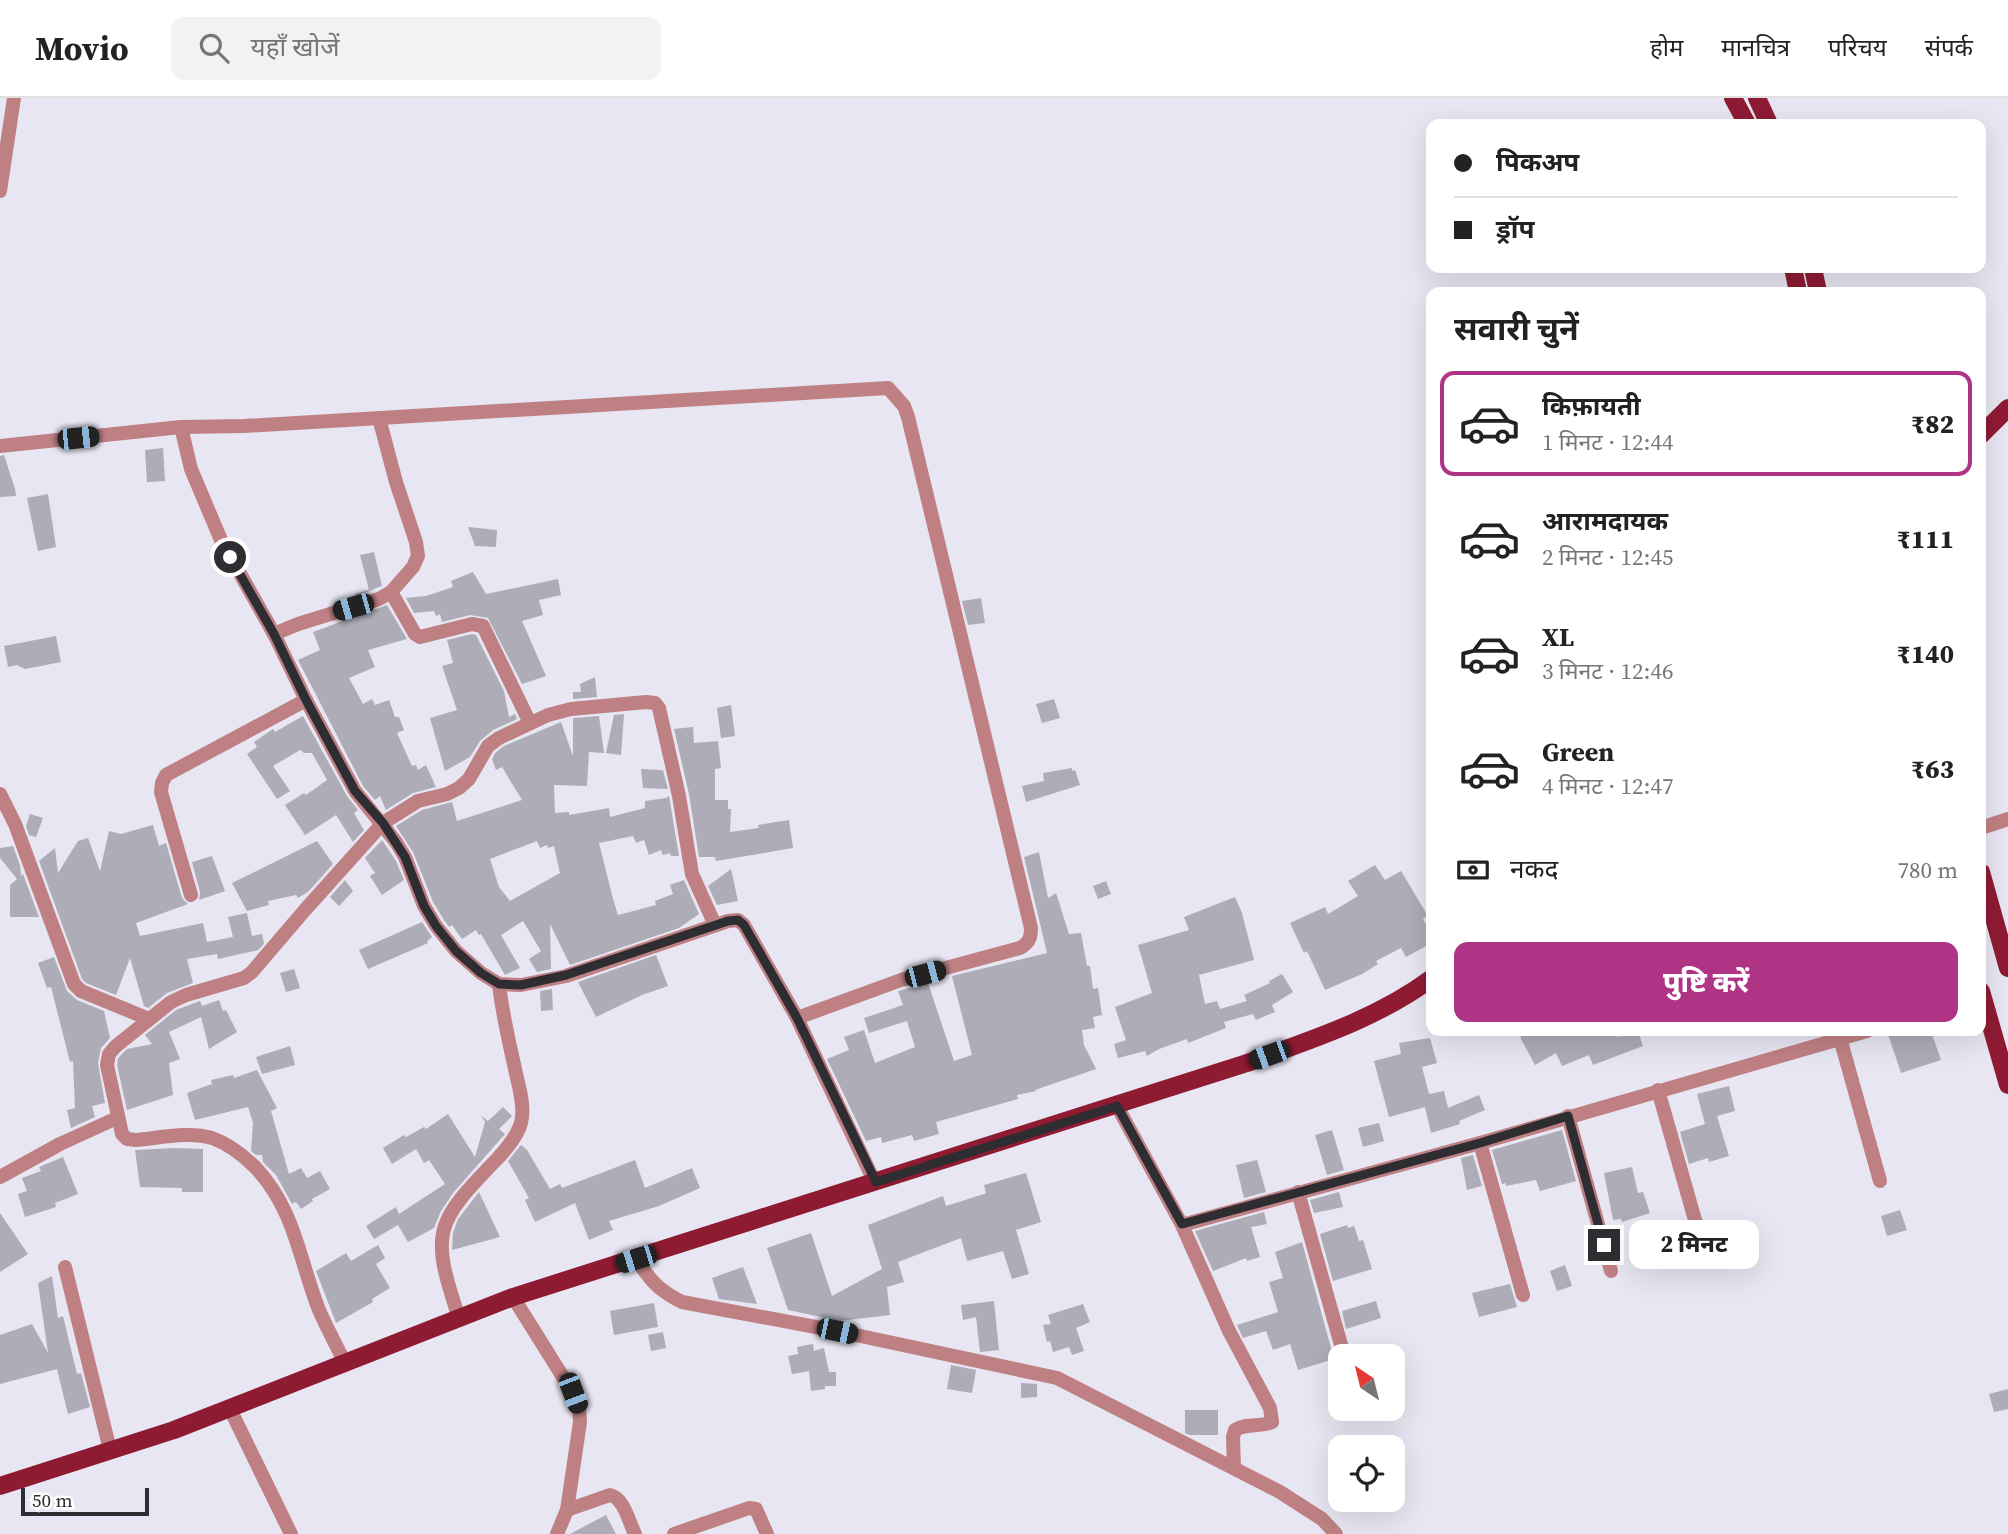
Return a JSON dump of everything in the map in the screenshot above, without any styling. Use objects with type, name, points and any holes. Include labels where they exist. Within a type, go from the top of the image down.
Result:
[{"type":"main road","points":[[1733,98],[1744,119]]},
{"type":"main road","points":[[1757,98],[1767,119]]},
{"type":"main road","points":[[1986,430],[2008,408]]},
{"type":"main road","points":[[1986,890],[2008,968]]},
{"type":"main road","points":[[0,1486],[230,1409],[513,1297],[1117,1106],[1313,1039],[1357,1021],[1412,993],[1426,982]]},
{"type":"main road","points":[[1986,1009],[2008,1085]]},
{"type":"street","points":[[0,191],[14,98]]},
{"type":"street","points":[[0,446],[181,427],[244,426],[888,388],[904,406],[1031,937],[1027,944],[1020,948],[901,980],[797,1018]]},
{"type":"street","points":[[274,634],[379,599],[391,592],[413,567],[418,556],[379,418]]},
{"type":"street","points":[[181,427],[191,469],[221,540],[274,634],[355,791],[383,823],[405,857],[424,906],[456,951],[481,973],[499,984],[521,985],[566,975],[715,925],[738,920],[744,925],[797,1018],[876,1182]]},
{"type":"street","points":[[391,592],[415,634],[420,637],[472,624],[483,626],[530,723]]},
{"type":"street","points":[[191,895],[161,792],[166,775],[306,700]]},
{"type":"street","points":[[345,1363],[319,1310],[282,1203],[269,1183],[228,1145],[209,1137],[128,1139],[122,1134],[117,1118],[107,1065],[109,1054],[171,1002],[244,978],[252,972],[383,823],[418,802],[459,788],[469,779],[488,746],[499,738],[548,715],[571,709],[646,702],[655,703],[659,708],[692,874],[715,925]]},
{"type":"street","points":[[0,793],[15,824],[74,984],[81,991],[149,1018]]},
{"type":"street","points":[[1986,826],[2008,819]]},
{"type":"street","points":[[459,1318],[445,1276],[441,1236],[454,1208],[465,1192],[503,1153],[516,1135],[522,1118],[521,1098],[499,984]]},
{"type":"street","points":[[1412,993],[1426,991]]},
{"type":"street","points":[[1182,1224],[1480,1143],[1848,1036]]},
{"type":"street","points":[[1840,1038],[1880,1181]]},
{"type":"street","points":[[1658,1090],[1699,1234]]},
{"type":"street","points":[[1117,1106],[1182,1224],[1229,1331],[1273,1417],[1272,1422],[1266,1425],[1249,1424],[1236,1430],[1233,1437],[1234,1468]]},
{"type":"street","points":[[1568,1116],[1611,1271]]},
{"type":"street","points":[[0,1177],[60,1144],[117,1118]]},
{"type":"street","points":[[1480,1143],[1523,1295]]},
{"type":"street","points":[[1298,1192],[1341,1344]]},
{"type":"street","points":[[636,1259],[653,1283],[664,1293],[682,1302],[837,1331],[1057,1378],[1280,1492],[1322,1519],[1336,1534]]},
{"type":"street","points":[[65,1267],[110,1450]]},
{"type":"street","points":[[513,1297],[579,1407],[579,1433],[567,1510],[557,1534]]},
{"type":"street","points":[[230,1409],[291,1534]]},
{"type":"street","points":[[567,1510],[615,1495],[620,1500],[635,1534]]},
{"type":"street","points":[[674,1534],[749,1508],[756,1509],[767,1534]]},
{"type":"street","points":[[719,1519],[724,1534]]},
{"type":"building","points":[[163,448],[165,481],[147,482],[145,450]]},
{"type":"building","points":[[4,455],[16,496],[0,497],[0,456]]},
{"type":"building","points":[[48,494],[56,547],[38,551],[27,498]]},
{"type":"building","points":[[468,527],[497,530],[496,547],[475,546]]},
{"type":"building","points":[[374,552],[382,586],[356,596],[355,594],[369,590],[360,555]]},
{"type":"building","points":[[473,572],[486,594],[558,579],[561,595],[539,600],[543,615],[522,621],[546,676],[522,684],[488,618],[470,615],[442,622],[440,614],[436,616],[434,611],[414,613],[406,598],[426,596],[453,587],[451,581]]},
{"type":"building","points":[[981,598],[985,623],[968,625],[962,601]]},
{"type":"building","points":[[387,605],[407,639],[368,650],[375,667],[349,678],[363,704],[372,699],[375,705],[389,700],[395,717],[399,717],[404,730],[397,733],[412,766],[416,765],[418,770],[426,765],[436,787],[413,793],[386,810],[380,796],[375,800],[363,786],[298,660],[320,650],[313,632]]},
{"type":"building","points":[[476,635],[504,691],[509,717],[515,714],[517,719],[493,730],[480,741],[470,757],[445,771],[430,718],[457,710],[442,666],[453,663],[447,640]]},
{"type":"building","points":[[56,636],[61,662],[25,669],[17,665],[8,667],[4,646]]},
{"type":"building","points":[[595,677],[597,697],[573,699],[573,692],[581,692],[580,684]]},
{"type":"building","points":[[1054,699],[1060,718],[1042,723],[1036,704]]},
{"type":"building","points":[[731,705],[735,736],[721,738],[717,708]]},
{"type":"building","points":[[624,714],[621,755],[606,753],[614,715]]},
{"type":"building","points":[[303,716],[347,796],[358,810],[354,813],[364,830],[353,842],[336,815],[305,835],[285,805],[304,793],[306,795],[327,780],[312,753],[300,750],[273,766],[290,791],[277,799],[247,754],[257,747],[254,742],[273,729],[275,732]]},
{"type":"building","points":[[599,716],[604,753],[589,752],[587,786],[554,785],[555,813],[569,812],[569,815],[609,808],[610,817],[645,808],[645,801],[669,796],[679,856],[671,856],[670,853],[663,855],[661,850],[649,855],[644,840],[636,843],[633,836],[599,843],[618,915],[656,905],[655,901],[673,894],[670,885],[684,880],[699,914],[679,928],[570,965],[550,924],[551,969],[537,972],[529,959],[541,951],[523,921],[501,935],[520,968],[505,975],[481,934],[476,930],[462,939],[452,925],[449,927],[433,902],[413,852],[396,826],[422,810],[452,802],[457,821],[522,800],[502,767],[496,770],[492,759],[495,753],[504,746],[561,722],[573,756],[573,718]],"holes":[[[537,841],[540,848],[554,846],[560,873],[510,901],[499,887],[490,859]]]},
{"type":"building","points":[[693,727],[694,743],[718,741],[721,768],[715,769],[715,800],[728,800],[728,809],[731,809],[730,832],[789,820],[793,848],[716,861],[715,857],[699,857],[689,794],[674,729]]},
{"type":"building","points":[[1072,768],[1080,785],[1026,802],[1022,786],[1044,781],[1043,773]]},
{"type":"building","points":[[641,769],[663,770],[668,789],[643,788]]},
{"type":"building","points":[[30,814],[43,818],[36,837],[29,835],[26,826]]},
{"type":"building","points":[[153,825],[159,846],[166,843],[182,898],[188,904],[136,923],[140,936],[203,923],[207,942],[233,937],[228,917],[247,913],[252,936],[262,934],[264,944],[258,950],[218,959],[217,954],[187,959],[193,983],[167,993],[148,1008],[144,1006],[130,958],[116,995],[82,979],[39,861],[55,848],[58,873],[78,841],[88,838],[100,871],[109,831],[121,834]]},
{"type":"building","points":[[382,840],[396,861],[404,880],[382,895],[370,876],[375,873],[365,858]]},
{"type":"building","points":[[317,841],[333,864],[309,891],[298,898],[296,895],[268,901],[269,905],[247,911],[232,883]]},
{"type":"building","points":[[13,846],[21,876],[23,874],[39,917],[10,917],[10,885],[17,879],[0,858],[0,848]]},
{"type":"building","points":[[1039,852],[1048,898],[1056,893],[1069,934],[1081,933],[1093,989],[1098,988],[1102,1015],[1093,1017],[1095,1028],[1082,1030],[1084,1045],[1096,1069],[1036,1091],[1017,1095],[1018,1099],[936,1122],[939,1134],[914,1141],[912,1135],[882,1143],[881,1137],[866,1141],[827,1059],[849,1050],[844,1037],[864,1030],[875,1063],[915,1047],[907,1021],[869,1033],[864,1018],[903,1005],[898,991],[928,983],[954,1061],[972,1055],[952,976],[1047,953],[1024,857]]},
{"type":"building","points":[[212,856],[225,891],[199,900],[200,892],[192,862]]},
{"type":"building","points":[[1375,865],[1385,880],[1401,871],[1426,913],[1423,919],[1426,924],[1426,946],[1406,957],[1401,948],[1376,961],[1378,964],[1362,974],[1325,990],[1307,951],[1304,953],[1290,923],[1325,907],[1328,914],[1358,896],[1348,881]]},
{"type":"building","points":[[731,869],[738,901],[717,905],[708,886]]},
{"type":"building","points":[[345,880],[353,891],[339,906],[330,897]]},
{"type":"building","points":[[1106,881],[1111,894],[1098,899],[1093,886]]},
{"type":"building","points":[[1235,897],[1254,960],[1199,975],[1205,1004],[1217,1001],[1220,1009],[1247,1001],[1244,995],[1282,974],[1293,992],[1272,1005],[1275,1012],[1256,1020],[1253,1014],[1224,1022],[1226,1028],[1188,1043],[1187,1039],[1147,1056],[1145,1051],[1118,1058],[1114,1044],[1126,1040],[1115,1007],[1152,993],[1138,945],[1189,930],[1184,917]]},
{"type":"building","points":[[422,922],[432,937],[428,943],[368,969],[359,950]]},
{"type":"building","points":[[656,955],[668,986],[596,1017],[578,982]]},
{"type":"building","points":[[54,957],[67,991],[77,1000],[104,1011],[110,1038],[101,1048],[98,1063],[105,1103],[92,1106],[95,1117],[71,1128],[67,1110],[75,1108],[73,1061],[70,1062],[51,987],[47,988],[38,963]]},
{"type":"building","points":[[294,969],[300,988],[286,992],[280,973]]},
{"type":"building","points":[[552,989],[553,1010],[541,1011],[540,991]]},
{"type":"building","points":[[219,1000],[237,1032],[209,1049],[201,1017],[169,1032],[180,1059],[169,1063],[173,1095],[127,1110],[117,1065],[118,1058],[127,1049],[152,1044],[145,1035],[176,1010],[200,1001],[202,1006]]},
{"type":"building","points":[[1521,1036],[1640,1036],[1643,1046],[1593,1065],[1589,1055],[1562,1066],[1556,1053],[1535,1065]]},
{"type":"building","points":[[1889,1036],[1933,1036],[1941,1060],[1901,1073]]},
{"type":"building","points":[[1430,1038],[1437,1063],[1422,1067],[1429,1094],[1444,1091],[1448,1108],[1479,1095],[1485,1110],[1459,1121],[1460,1124],[1431,1133],[1425,1107],[1389,1117],[1374,1061],[1401,1054],[1399,1043]]},
{"type":"building","points":[[290,1046],[295,1065],[262,1074],[256,1057]]},
{"type":"building","points":[[257,1070],[277,1108],[271,1111],[289,1174],[301,1168],[307,1178],[320,1171],[330,1189],[301,1209],[296,1202],[292,1204],[276,1175],[263,1162],[262,1155],[251,1151],[253,1123],[248,1107],[195,1120],[187,1093],[212,1084],[211,1080],[233,1075],[234,1078]]},
{"type":"building","points":[[1729,1086],[1735,1111],[1717,1116],[1729,1156],[1709,1162],[1708,1158],[1689,1164],[1680,1132],[1705,1124],[1697,1094]]},
{"type":"building","points":[[503,1107],[512,1116],[499,1129],[505,1134],[453,1193],[434,1228],[408,1242],[398,1225],[374,1239],[366,1226],[396,1207],[399,1214],[445,1184],[429,1160],[424,1163],[416,1149],[392,1164],[383,1148],[404,1135],[406,1137],[424,1127],[426,1129],[448,1114],[475,1157],[485,1122],[481,1116],[488,1121]]},
{"type":"building","points":[[1379,1123],[1384,1141],[1363,1147],[1358,1128]]},
{"type":"building","points":[[1332,1130],[1344,1170],[1327,1175],[1315,1135]]},
{"type":"building","points":[[1562,1130],[1576,1181],[1540,1191],[1536,1180],[1506,1186],[1506,1183],[1502,1184],[1492,1150]]},
{"type":"building","points":[[521,1145],[527,1150],[550,1189],[560,1184],[562,1188],[635,1160],[645,1188],[692,1168],[700,1188],[659,1206],[609,1221],[613,1230],[589,1240],[575,1203],[535,1222],[525,1200],[529,1198],[508,1161]]},
{"type":"building","points":[[203,1149],[203,1192],[182,1192],[182,1188],[140,1187],[135,1150]]},
{"type":"building","points":[[1473,1155],[1482,1186],[1467,1190],[1461,1158]]},
{"type":"building","points":[[63,1157],[78,1194],[55,1203],[56,1207],[25,1217],[18,1194],[27,1191],[22,1178],[41,1171],[39,1167]]},
{"type":"building","points":[[1257,1160],[1266,1192],[1244,1198],[1236,1165]]},
{"type":"building","points":[[1632,1167],[1638,1193],[1643,1192],[1650,1213],[1622,1222],[1621,1219],[1613,1220],[1604,1173]]},
{"type":"building","points":[[1026,1173],[1041,1222],[1016,1230],[1029,1274],[1012,1279],[1003,1251],[967,1261],[961,1238],[898,1262],[904,1282],[887,1287],[890,1315],[840,1321],[788,1310],[767,1248],[811,1233],[832,1296],[882,1269],[868,1225],[943,1196],[946,1206],[984,1194],[984,1185]]},
{"type":"building","points":[[479,1192],[500,1237],[452,1250],[453,1233],[458,1219]]},
{"type":"building","points":[[1339,1192],[1343,1207],[1314,1213],[1310,1200]]},
{"type":"building","points":[[1900,1210],[1907,1230],[1887,1236],[1881,1216]]},
{"type":"building","points":[[1264,1212],[1267,1224],[1251,1227],[1260,1257],[1247,1261],[1246,1258],[1213,1271],[1195,1231]]},
{"type":"building","points":[[0,1213],[28,1254],[0,1272]]},
{"type":"building","points":[[1347,1225],[1348,1228],[1354,1226],[1359,1241],[1363,1240],[1372,1269],[1333,1281],[1320,1234]]},
{"type":"building","points":[[1302,1242],[1330,1344],[1328,1361],[1298,1370],[1290,1344],[1273,1350],[1266,1331],[1243,1338],[1237,1325],[1278,1312],[1269,1282],[1283,1278],[1275,1252]]},
{"type":"building","points":[[378,1245],[385,1258],[376,1264],[390,1288],[372,1299],[373,1302],[336,1323],[316,1271],[346,1253],[351,1261]]},
{"type":"building","points":[[1565,1265],[1572,1286],[1557,1291],[1550,1271]]},
{"type":"building","points":[[743,1267],[757,1304],[719,1299],[712,1278]]},
{"type":"building","points":[[52,1276],[58,1318],[63,1316],[77,1374],[81,1373],[90,1407],[68,1414],[57,1369],[0,1384],[0,1335],[32,1324],[48,1353],[38,1283]]},
{"type":"building","points":[[1510,1284],[1517,1307],[1479,1317],[1472,1293]]},
{"type":"building","points":[[994,1301],[999,1350],[980,1352],[976,1317],[963,1320],[961,1305]]},
{"type":"building","points":[[1376,1301],[1381,1318],[1346,1329],[1342,1311]]},
{"type":"building","points":[[654,1303],[658,1327],[614,1335],[610,1311]]},
{"type":"building","points":[[1083,1304],[1090,1322],[1076,1328],[1084,1351],[1072,1355],[1069,1347],[1053,1352],[1050,1341],[1047,1342],[1043,1325],[1051,1324],[1048,1315]]},
{"type":"building","points":[[663,1332],[666,1348],[651,1351],[648,1335]]},
{"type":"building","points":[[813,1344],[814,1351],[824,1348],[829,1372],[836,1372],[836,1386],[825,1386],[825,1389],[811,1391],[809,1371],[792,1374],[788,1356],[798,1354],[797,1347]]},
{"type":"building","points":[[951,1365],[976,1370],[972,1393],[947,1389]]},
{"type":"building","points":[[1021,1383],[1037,1384],[1037,1397],[1021,1398]]},
{"type":"building","points":[[2008,1389],[2008,1409],[1994,1412],[1989,1394]]},
{"type":"building","points":[[1185,1410],[1218,1410],[1218,1435],[1185,1433]]},
{"type":"building","points":[[606,1515],[616,1534],[570,1534]]},
{"type":"route","points":[[230,557],[274,634],[355,791],[396,842],[405,857],[424,906],[456,951],[481,973],[499,984],[521,985],[566,975],[738,920],[744,925],[797,1018],[876,1182],[1117,1106],[1182,1224],[1480,1143],[1568,1116],[1604,1245]]}]
